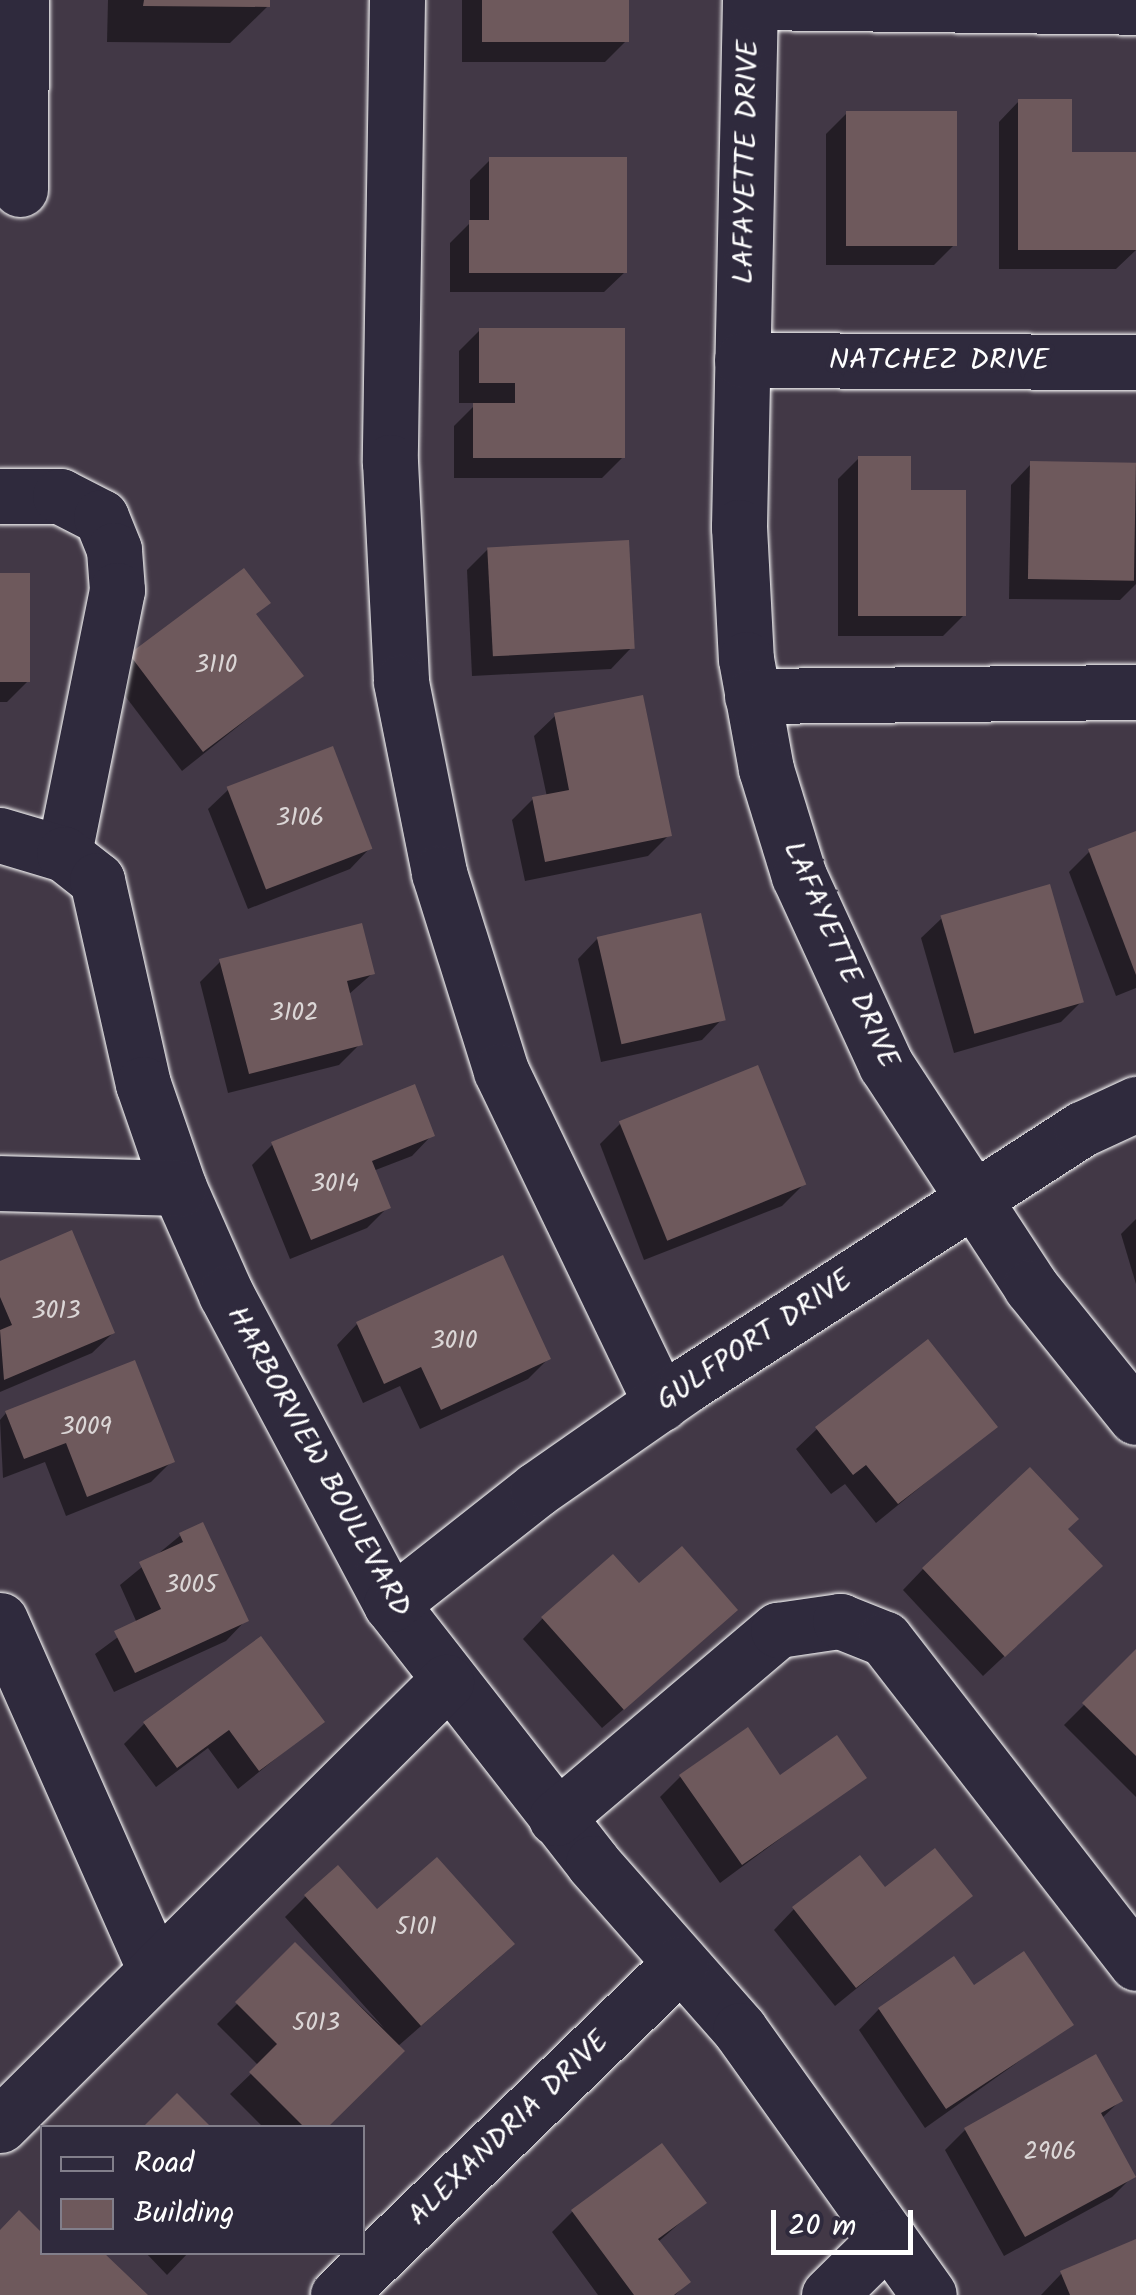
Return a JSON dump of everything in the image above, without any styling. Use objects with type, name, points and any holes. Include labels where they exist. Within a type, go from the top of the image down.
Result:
[{"type":"street","points":[[20,189],[21,0]]},
{"type":"street","points":[[397,0],[390,462],[401,682],[439,873],[500,1071],[661,1403]]},
{"type":"street","points":[[750,1],[1136,7]]},
{"type":"street","name":"LAFAYETTE DRIVE","points":[[750,1],[739,527],[752,696],[766,768],[823,931],[886,1065],[1031,1287],[1136,1417]]},
{"type":"street","name":"NATCHEZ DRIVE","points":[[742,360],[1136,362]]},
{"type":"street","points":[[0,496],[60,496],[101,517],[114,550],[117,590],[64,854]]},
{"type":"street","points":[[752,696],[1136,692]]},
{"type":"street","name":"HARBORVIEW BOULEVARD","points":[[0,835],[64,854],[97,880],[144,1084],[180,1188],[226,1294],[391,1604],[446,1682],[556,1818],[740,2030],[928,2295]]},
{"type":"street","name":"GULFPORT DRIVE","points":[[391,1604],[661,1403],[1082,1128],[1136,1104]]},
{"type":"street","points":[[0,1183],[180,1188]]},
{"type":"street","points":[[0,1620],[156,1970]]},
{"type":"street","points":[[556,1818],[778,1630],[840,1621],[885,1639],[1136,1963]]},
{"type":"street","points":[[0,2124],[446,1682]]},
{"type":"street","name":"ALEXANDRIA DRIVE","points":[[338,2295],[680,1962]]},
{"type":"street","points":[[828,2295],[888,2236]]},
{"type":"building","points":[[144,0],[270,0],[270,7],[143,6]]},
{"type":"building","points":[[482,0],[629,0],[629,42],[482,42]]},
{"type":"building","points":[[1018,99],[1072,99],[1072,152],[1136,152],[1136,250],[1018,250]]},
{"type":"building","points":[[846,111],[957,111],[957,246],[846,246]]},
{"type":"building","points":[[489,157],[627,157],[627,273],[469,273],[469,220],[489,220]]},
{"type":"building","points":[[479,328],[625,328],[625,458],[473,458],[473,403],[515,403],[515,383],[479,383]]},
{"type":"building","points":[[858,456],[911,456],[911,490],[966,490],[966,616],[858,616]]},
{"type":"building","points":[[1030,461],[1136,463],[1134,581],[1028,579]]},
{"type":"building","points":[[629,540],[635,649],[493,656],[487,547]]},
{"type":"building","points":[[244,568],[271,603],[256,614],[304,676],[203,752],[129,654]]},
{"type":"building","points":[[0,573],[30,573],[30,682],[0,682]]},
{"type":"building","points":[[643,695],[672,836],[545,862],[532,797],[569,790],[554,713]]},
{"type":"building","points":[[333,746],[372,849],[266,890],[227,787]]},
{"type":"building","points":[[1136,831],[1136,975],[1088,849]]},
{"type":"building","points":[[1050,884],[1084,1002],[974,1034],[940,915]]},
{"type":"building","points":[[701,913],[726,1020],[621,1044],[597,937]]},
{"type":"building","points":[[362,923],[375,974],[347,981],[363,1045],[249,1074],[219,959]]},
{"type":"building","points":[[758,1065],[806,1185],[667,1241],[619,1121]]},
{"type":"building","points":[[415,1084],[435,1136],[372,1161],[391,1208],[311,1240],[271,1142]]},
{"type":"building","points":[[72,1230],[115,1333],[4,1380],[0,1330],[12,1325],[0,1297],[0,1261]]},
{"type":"building","points":[[503,1255],[551,1359],[441,1410],[421,1367],[384,1384],[356,1322]]},
{"type":"building","points":[[928,1339],[998,1427],[898,1504],[866,1465],[853,1475],[815,1427]]},
{"type":"building","points":[[135,1360],[175,1462],[87,1497],[66,1443],[24,1459],[5,1411]]},
{"type":"building","points":[[1030,1467],[1079,1519],[1068,1529],[1103,1566],[1005,1657],[922,1568]]},
{"type":"building","points":[[203,1522],[249,1621],[135,1673],[114,1631],[161,1609],[139,1562],[183,1542],[179,1533]]},
{"type":"building","points":[[682,1546],[738,1610],[624,1710],[541,1617],[613,1554],[639,1583]]},
{"type":"building","points":[[261,1636],[325,1722],[259,1771],[229,1730],[177,1768],[143,1722]]},
{"type":"building","points":[[1136,1649],[1136,1756],[1082,1703]]},
{"type":"building","points":[[748,1727],[780,1775],[837,1735],[867,1778],[742,1865],[679,1775]]},
{"type":"building","points":[[935,1848],[973,1896],[856,1988],[792,1907],[860,1855],[885,1887]]},
{"type":"building","points":[[437,1857],[515,1944],[421,2026],[304,1895],[338,1865],[377,1909]]},
{"type":"building","points":[[295,1942],[405,2051],[330,2125],[302,2125],[249,2072],[277,2044],[235,2002]]},
{"type":"building","points":[[1024,1951],[1074,2025],[946,2109],[878,2008],[954,1956],[974,1985]]},
{"type":"building","points":[[1096,2054],[1123,2101],[1101,2113],[1136,2177],[1025,2237],[964,2128]]},
{"type":"building","points":[[177,2093],[209,2125],[145,2125]]},
{"type":"building","points":[[662,2143],[707,2203],[658,2239],[691,2282],[674,2295],[634,2295],[571,2210]]},
{"type":"building","points":[[19,2210],[40,2231],[40,2255],[106,2255],[148,2295],[0,2295],[0,2230]]},
{"type":"building","points":[[1136,2239],[1136,2295],[1070,2295],[1060,2271]]}]
